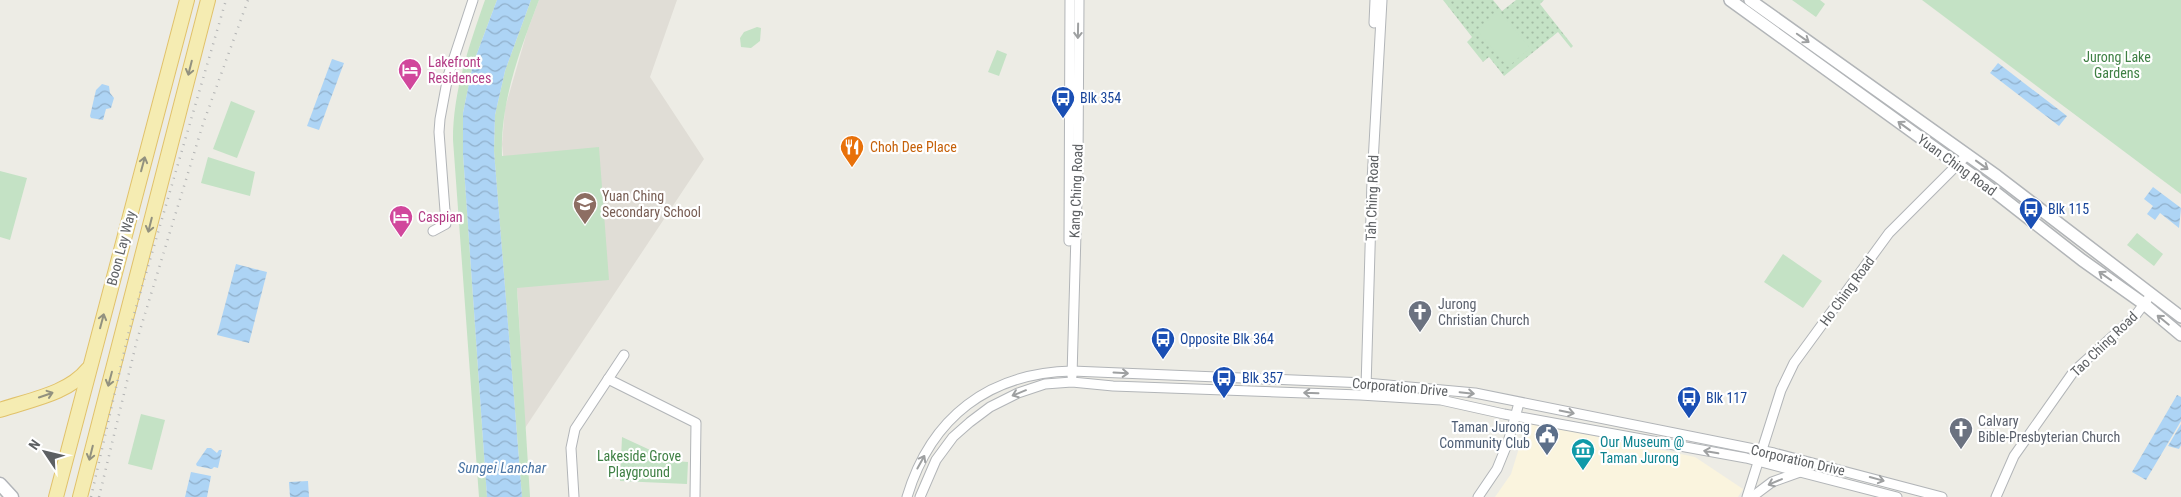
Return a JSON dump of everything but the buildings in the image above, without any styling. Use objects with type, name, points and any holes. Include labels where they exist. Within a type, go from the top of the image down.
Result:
[{"type":"main road","name":"Boon Lay Way","points":[[56,497],[187,0]]},
{"type":"main road","name":"Boon Lay Way","points":[[80,497],[208,0]]},
{"type":"main road","points":[[0,410],[70,386],[81,379],[89,369]]},
{"type":"main road","points":[[0,484],[12,497]]},
{"type":"street","points":[[433,232],[446,224],[439,132],[443,97],[473,0]]},
{"type":"street","name":"Kang Ching Road","points":[[1070,0],[1073,190]]},
{"type":"street","name":"Kang Ching Road","points":[[1069,382],[1079,0]]},
{"type":"street","name":"Tah Ching Road","points":[[1363,395],[1366,180],[1375,0]]},
{"type":"street","name":"Tah Ching Road","points":[[1363,383],[1382,0]]},
{"type":"street","name":"Yuan Ching Road","points":[[1730,0],[1958,164],[2082,260],[2144,304],[2181,335]]},
{"type":"street","name":"Yuan Ching Road","points":[[1750,0],[1967,155],[2181,317]]},
{"type":"street","points":[[1844,82],[1851,72]]},
{"type":"street","name":"Ho Ching Road","points":[[1747,497],[1781,390],[1794,363],[1889,233],[1967,155]]},
{"type":"street","name":"Tao Ching Road","points":[[1996,497],[2014,456],[2074,371],[2135,316],[2152,294]]},
{"type":"street","points":[[574,497],[571,440],[575,429],[624,356]]},
{"type":"street","name":"Corporation Drive","points":[[907,497],[912,478],[925,454],[958,411],[980,395],[1012,380],[1043,372],[1069,371],[1363,383],[1475,393],[1761,450],[1942,497]]},
{"type":"street","points":[[608,379],[696,423],[694,497]]},
{"type":"street","name":"Corporation Drive","points":[[920,497],[936,460],[953,437],[970,422],[990,408],[1018,393],[1045,384],[1069,382],[1113,386],[1363,395],[1441,400],[1516,416],[1758,461],[1897,497]]},
{"type":"street","points":[[1478,497],[1498,469],[1519,403]]},
{"type":"street","points":[[1752,497],[1772,482],[1801,472]]},
{"type":"shaded area","name":"Yuan Ching Secondary School","points":[[539,0],[677,0],[650,77],[704,159],[525,428],[518,299],[502,144],[505,108],[527,32]]},
{"type":"shaded area","points":[[1527,422],[1695,457],[1743,489],[1738,497],[1495,497],[1511,474]]},
{"type":"green space","points":[[485,0],[497,0],[473,64],[463,113],[463,154],[487,497],[479,497],[453,140],[459,86]]},
{"type":"green space","points":[[531,0],[539,0],[518,57],[508,96],[502,136],[502,156],[599,147],[609,280],[517,288],[530,497],[522,497],[494,151],[495,115],[505,71]]},
{"type":"green space","points":[[1443,0],[1493,0],[1502,11],[1516,0],[1544,0],[1540,4],[1573,46],[1571,48],[1558,32],[1504,76],[1489,57],[1483,62],[1467,42],[1472,37]]},
{"type":"green space","points":[[1792,0],[1820,0],[1825,4],[1816,17]]},
{"type":"green space","name":"Jurong Lake Gardens","points":[[1922,0],[2181,0],[2181,194]]},
{"type":"green space","points":[[1499,11],[1530,48],[1508,67],[1477,30]]},
{"type":"green space","points":[[757,27],[761,28],[760,41],[751,48],[741,47],[740,38],[744,32]]},
{"type":"green space","points":[[997,50],[1007,54],[999,76],[988,72]]},
{"type":"green space","points":[[231,101],[255,111],[237,158],[213,149]]},
{"type":"green space","points":[[208,157],[255,172],[250,196],[201,183]]},
{"type":"green space","points":[[0,171],[27,178],[10,240],[0,237]]},
{"type":"green space","points":[[2137,233],[2163,254],[2154,266],[2127,245]]},
{"type":"green space","points":[[1783,254],[1822,281],[1803,308],[1764,282]]},
{"type":"green space","points":[[141,414],[165,420],[152,470],[128,464]]},
{"type":"green space","name":"Lakeside Grove Playground","points":[[622,437],[674,461],[688,462],[687,484],[620,481]]},
{"type":"water","name":"Sungei Lanchar","points":[[497,0],[531,0],[505,71],[495,115],[494,151],[522,497],[487,497],[463,154],[463,113],[473,64]]},
{"type":"water","points":[[332,59],[344,63],[319,130],[307,126]]},
{"type":"water","points":[[1998,63],[2067,116],[2059,126],[1990,73]]},
{"type":"water","points":[[102,84],[109,86],[110,93],[114,98],[111,108],[106,109],[103,120],[91,118],[90,116],[96,90]]},
{"type":"water","points":[[2153,187],[2181,208],[2179,228],[2160,213],[2155,220],[2147,214],[2153,206],[2144,199]]},
{"type":"water","points":[[236,264],[267,272],[249,343],[217,335]]},
{"type":"water","points":[[2177,395],[2181,397],[2181,421],[2146,480],[2132,472]]},
{"type":"water","points":[[2181,424],[2181,445],[2179,449],[2168,446]]},
{"type":"water","points":[[207,448],[211,448],[217,453],[219,450],[222,450],[218,468],[214,467],[212,469],[197,466],[196,464]]},
{"type":"water","points":[[191,472],[211,476],[207,497],[185,497]]},
{"type":"water","points":[[308,481],[309,497],[290,497],[289,482]]},
{"type":"railway","points":[[91,497],[128,335],[226,0]]},
{"type":"railway","points":[[99,497],[137,340],[203,124],[248,0]]},
{"type":"place","name":"Lakefront Residences","points":[[410,91]]},
{"type":"place","name":"Blk 354","points":[[1063,119]]},
{"type":"place","name":"Choh Dee Place","points":[[852,168]]},
{"type":"place","name":"Yuan Ching Secondary School","points":[[585,225]]},
{"type":"place","name":"Blk 115","points":[[2031,230]]},
{"type":"place","name":"Caspian","points":[[401,238]]},
{"type":"place","name":"Jurong Christian Church","points":[[1420,333]]},
{"type":"place","name":"Opposite Blk 364","points":[[1163,360]]},
{"type":"place","name":"Blk 357","points":[[1224,399]]},
{"type":"place","name":"Blk 117","points":[[1689,419]]},
{"type":"place","name":"Calvary Bible-Presbyterian Church","points":[[1961,450]]},
{"type":"place","name":"Taman Jurong Community Club","points":[[1547,456]]},
{"type":"place","name":"Our Museum @ Taman Jurong","points":[[1583,471]]}]
